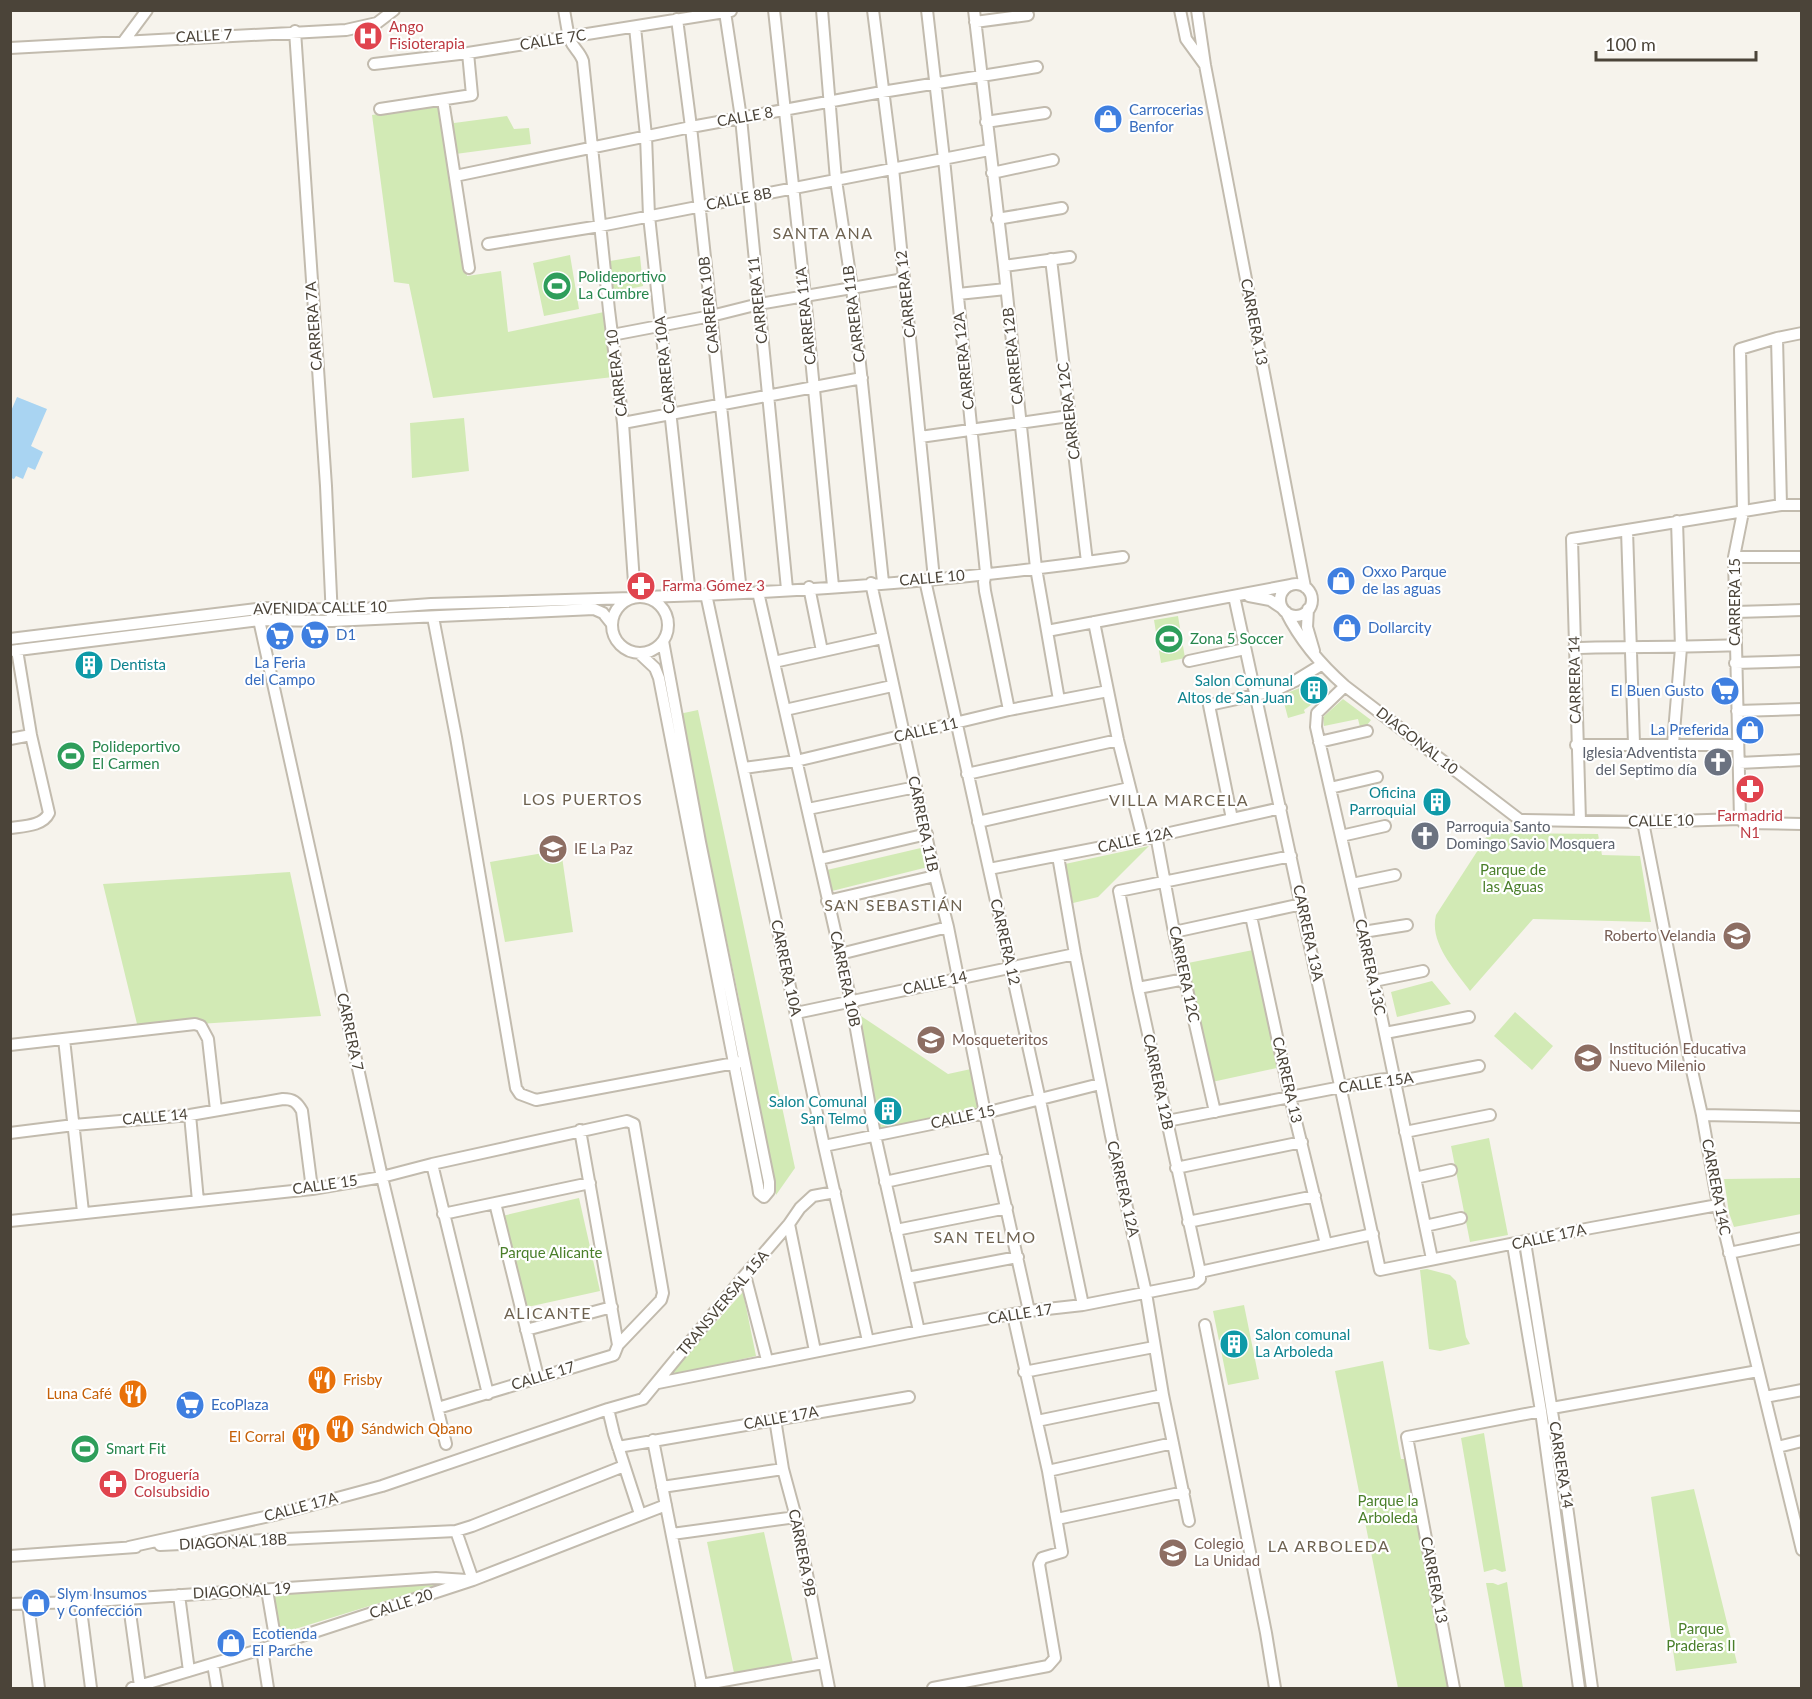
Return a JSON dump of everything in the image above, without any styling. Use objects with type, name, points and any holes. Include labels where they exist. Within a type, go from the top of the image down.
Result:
[{"type":"street","points":[[124,41],[147,10]]},
{"type":"street","name":"CALLE 7","points":[[10,48],[346,30],[368,26],[385,18],[394,10]]},
{"type":"street","name":"CARRERA 10","points":[[564,10],[569,38],[580,52],[583,61],[623,423],[637,597]]},
{"type":"street","name":"CARRERA 11A","points":[[774,10],[833,586]]},
{"type":"street","name":"CARRERA 11B","points":[[822,10],[836,180],[852,288],[883,582]]},
{"type":"street","name":"CARRERA 12","points":[[873,10],[893,168],[920,437],[930,579],[956,723],[1083,1305]]},
{"type":"street","name":"CARRERA 12A","points":[[927,10],[986,573],[985,591],[1009,710]]},
{"type":"street","name":"CARRERA 13","points":[[1180,10],[1186,39],[1205,65]]},
{"type":"street","name":"CARRERA 13","points":[[1197,10],[1299,584]]},
{"type":"street","name":"CALLE 7C","points":[[374,64],[569,38],[683,16],[728,11]]},
{"type":"street","name":"CARRERA 11","points":[[728,11],[741,118],[787,589]]},
{"type":"street","points":[[974,16],[1028,15]]},
{"type":"street","name":"CARRERA 10B","points":[[683,16],[699,207],[741,592]]},
{"type":"street","name":"CARRERA 12B","points":[[974,16],[1004,266],[1036,568],[1059,700]]},
{"type":"street","name":"CARRERA 10A","points":[[635,27],[646,136],[649,216],[690,595]]},
{"type":"street","name":"CARRERA 7A","points":[[295,31],[332,616]]},
{"type":"street","points":[[380,109],[472,95],[468,53]]},
{"type":"street","name":"CALLE 8","points":[[455,176],[691,127],[981,74],[1037,67]]},
{"type":"street","points":[[443,100],[469,268]]},
{"type":"street","points":[[986,122],[1045,113]]},
{"type":"street","name":"CALLE 8B","points":[[488,244],[600,226],[989,150]]},
{"type":"street","points":[[992,173],[1053,160]]},
{"type":"street","points":[[997,219],[1062,208]]},
{"type":"street","points":[[1004,266],[1070,257]]},
{"type":"street","name":"CARRERA 12C","points":[[1051,259],[1087,562]]},
{"type":"street","points":[[612,335],[711,316],[759,304],[904,279]]},
{"type":"street","points":[[958,294],[1006,289]]},
{"type":"street","points":[[1781,505],[1777,338],[1802,333]]},
{"type":"street","name":"CARRERA 15","points":[[1740,819],[1734,557],[1743,512],[1740,349],[1777,338]]},
{"type":"street","points":[[623,423],[862,378]]},
{"type":"street","points":[[920,437],[1070,416]]},
{"type":"street","points":[[1634,744],[1627,530],[1781,505],[1802,505]]},
{"type":"street","points":[[1673,744],[1681,648],[1677,521]]},
{"type":"street","name":"CARRERA 14","points":[[1580,821],[1576,745],[1572,539],[1627,530]]},
{"type":"street","name":"CALLE 10","points":[[741,592],[930,579],[1123,557]]},
{"type":"street","points":[[1734,557],[1802,557]]},
{"type":"street","name":"CARRERA 11B","points":[[871,583],[903,736],[948,927],[1029,1311]]},
{"type":"street","points":[[1047,631],[1299,584]]},
{"type":"street","points":[[1232,819],[1209,705],[1274,691],[1295,681],[1319,662],[1307,627],[1311,595],[1299,584]]},
{"type":"street","points":[[1284,610],[1280,597],[1282,592],[1299,584]]},
{"type":"street","points":[[809,587],[822,651]]},
{"type":"street","name":"AVENIDA CALLE 10","points":[[10,639],[265,608],[332,616],[431,604],[741,592]]},
{"type":"street","name":"CARRERA 10B","points":[[758,592],[851,1001],[875,1135],[919,1331]]},
{"type":"street","name":"CARRERA 10A","points":[[706,594],[868,1341]]},
{"type":"street","points":[[666,615],[669,608],[690,595]]},
{"type":"street","points":[[1239,596],[1265,598],[1297,615],[1308,609]]},
{"type":"street","name":"CARRERA 13A","points":[[1239,596],[1245,649],[1257,695],[1380,1270]]},
{"type":"street","points":[[639,653],[656,648],[667,633],[666,615],[661,606],[654,600],[637,597],[617,608],[611,623],[612,632],[622,647],[639,653],[655,668],[674,730]]},
{"type":"street","name":"AVENIDA CALLE 10","points":[[14,651],[259,620],[332,616],[433,617],[594,609],[603,613],[611,623]]},
{"type":"street","name":"DIAGONAL 10","points":[[1284,610],[1296,633],[1319,662],[1345,686],[1520,820]]},
{"type":"street","points":[[1735,612],[1802,610]]},
{"type":"street","points":[[433,617],[464,781],[516,1088],[520,1094],[536,1100],[740,1062]]},
{"type":"street","name":"CARRERA 7","points":[[259,620],[382,1177],[446,1444]]},
{"type":"street","points":[[1094,622],[1118,740],[1143,839]]},
{"type":"street","points":[[774,662],[882,638]]},
{"type":"street","points":[[663,641],[674,730],[740,1062],[769,1182],[769,1191],[764,1197],[759,1193],[740,1062]]},
{"type":"street","points":[[1574,648],[1631,646],[1681,648],[1735,645]]},
{"type":"street","points":[[1189,661],[1245,649]]},
{"type":"street","points":[[10,828],[41,822],[49,813],[14,651]]},
{"type":"street","points":[[1736,663],[1802,661]]},
{"type":"street","points":[[785,710],[892,686]]},
{"type":"street","name":"CARRERA 13C","points":[[1345,686],[1317,713],[1315,719],[1374,981],[1432,1259]]},
{"type":"street","name":"CALLE 11","points":[[744,768],[796,761],[1009,710],[1108,691]]},
{"type":"street","points":[[1737,711],[1802,709]]},
{"type":"street","points":[[1319,742],[1367,731]]},
{"type":"street","points":[[10,739],[31,735]]},
{"type":"street","points":[[967,774],[1118,740]]},
{"type":"street","points":[[1576,745],[1738,745]]},
{"type":"street","points":[[1739,763],[1802,760]]},
{"type":"street","points":[[1330,788],[1377,777]]},
{"type":"street","points":[[808,809],[916,787]]},
{"type":"street","points":[[978,822],[1129,788]]},
{"type":"street","name":"CALLE 12A","points":[[989,869],[1143,839],[1281,808]]},
{"type":"street","name":"CALLE 10","points":[[1520,820],[1642,822],[1740,819],[1744,823],[1802,824]]},
{"type":"street","name":"CARRERA 14C","points":[[1642,822],[1702,1115],[1718,1205],[1802,1550]]},
{"type":"street","points":[[1341,836],[1385,826]]},
{"type":"street","points":[[820,859],[927,834]]},
{"type":"street","name":"CARRERA 12C","points":[[1156,835],[1174,932],[1215,1112]]},
{"type":"street","name":"CARRERA 12A","points":[[1058,856],[1100,1084],[1146,1293],[1163,1395],[1189,1521]]},
{"type":"street","points":[[1165,883],[1291,856]]},
{"type":"street","points":[[1352,884],[1395,875]]},
{"type":"street","points":[[827,901],[935,876]]},
{"type":"street","name":"CARRERA 12B","points":[[1165,883],[1119,891],[1176,1168],[1200,1272]]},
{"type":"street","points":[[1174,932],[1302,904]]},
{"type":"street","name":"CARRERA 13","points":[[1251,916],[1290,1097],[1326,1244]]},
{"type":"street","points":[[1363,932],[1407,925]]},
{"type":"street","points":[[840,954],[948,927]]},
{"type":"street","name":"CALLE 14","points":[[796,1013],[1075,954]]},
{"type":"street","points":[[1374,981],[1423,971]]},
{"type":"street","points":[[1138,988],[1185,979]]},
{"type":"street","points":[[1385,1033],[1469,1017]]},
{"type":"street","points":[[10,1045],[195,1024],[201,1026],[208,1039],[216,1110]]},
{"type":"street","points":[[64,1039],[83,1212]]},
{"type":"street","name":"CALLE 15A","points":[[1167,1121],[1387,1079],[1395,1082],[1479,1066]]},
{"type":"street","name":"CALLE 15","points":[[824,1146],[986,1113],[1100,1084]]},
{"type":"street","name":"CALLE 14","points":[[10,1133],[190,1114],[292,1099],[298,1103],[302,1111],[312,1189]]},
{"type":"street","points":[[190,1114],[198,1201]]},
{"type":"street","points":[[1405,1132],[1490,1115]]},
{"type":"street","points":[[1702,1115],[1802,1117]]},
{"type":"street","name":"CALLE 15","points":[[10,1221],[312,1189],[382,1177],[627,1121],[634,1124],[663,1293],[661,1300]]},
{"type":"street","points":[[580,1130],[618,1345]]},
{"type":"street","points":[[1176,1168],[1302,1142]]},
{"type":"street","points":[[885,1182],[996,1158]]},
{"type":"street","points":[[432,1164],[488,1394]]},
{"type":"street","points":[[1415,1178],[1451,1170]]},
{"type":"street","points":[[443,1214],[590,1183]]},
{"type":"street","name":"TRANSVERSAL 15A","points":[[608,1409],[643,1399],[800,1208],[813,1196],[835,1192]]},
{"type":"street","points":[[1188,1222],[1315,1196]]},
{"type":"street","points":[[495,1203],[538,1377]]},
{"type":"street","name":"CALLE 17A","points":[[1380,1270],[1718,1205]]},
{"type":"street","points":[[896,1230],[1007,1208]]},
{"type":"street","points":[[1425,1226],[1461,1218]]},
{"type":"street","points":[[789,1224],[815,1351]]},
{"type":"street","name":"CALLE 17","points":[[658,1383],[919,1331],[1029,1311],[1083,1305],[1195,1283],[1200,1279],[1200,1272],[1373,1234]]},
{"type":"street","points":[[1729,1253],[1802,1238]]},
{"type":"street","name":"CARRERA 14","points":[[1525,1242],[1579,1689]]},
{"type":"street","name":"CARRERA 14","points":[[1513,1245],[1546,1409],[1592,1689]]},
{"type":"street","points":[[907,1278],[1018,1257]]},
{"type":"street","points":[[745,1275],[766,1360]]},
{"type":"street","name":"CALLE 17","points":[[438,1408],[614,1355],[618,1345],[661,1300]]},
{"type":"street","points":[[526,1330],[612,1307]]},
{"type":"street","points":[[933,1689],[1048,1666],[1055,1658],[1039,1564],[1042,1558],[1062,1552],[1037,1421],[1024,1372],[1013,1315]]},
{"type":"street","points":[[1205,1325],[1275,1689]]},
{"type":"street","points":[[1024,1372],[1154,1347]]},
{"type":"street","points":[[1546,1409],[1758,1371]]},
{"type":"street","points":[[1765,1397],[1802,1390]]},
{"type":"street","points":[[1037,1421],[1163,1395]]},
{"type":"street","name":"CALLE 17A","points":[[618,1447],[909,1397]]},
{"type":"street","points":[[608,1409],[640,1514]]},
{"type":"street","name":"CALLE 17A","points":[[129,1547],[274,1515],[382,1486],[608,1409]]},
{"type":"street","name":"CARRERA 13","points":[[1454,1689],[1407,1437],[1546,1409]]},
{"type":"street","name":"CARRERA 9B","points":[[775,1419],[783,1469],[796,1517],[829,1689]]},
{"type":"street","points":[[653,1440],[701,1687],[823,1663]]},
{"type":"street","points":[[1778,1448],[1802,1442]]},
{"type":"street","points":[[1047,1471],[1173,1443]]},
{"type":"street","name":"DIAGONAL 18B","points":[[10,1556],[129,1547],[456,1531],[472,1527],[624,1466]]},
{"type":"street","points":[[662,1487],[783,1469]]},
{"type":"street","points":[[1057,1519],[1184,1492]]},
{"type":"street","name":"CALLE 20","points":[[136,1687],[164,1684],[189,1671],[473,1580],[666,1505]]},
{"type":"street","points":[[672,1534],[796,1517]]},
{"type":"street","points":[[456,1531],[473,1580]]},
{"type":"street","name":"DIAGONAL 19","points":[[10,1604],[80,1602],[436,1578],[473,1580]]},
{"type":"street","points":[[267,1590],[276,1643]]},
{"type":"street","points":[[179,1595],[189,1671]]},
{"type":"street","points":[[129,1598],[136,1687]]},
{"type":"street","points":[[80,1602],[91,1689]]},
{"type":"street","points":[[28,1604],[39,1689]]},
{"type":"street","points":[[262,1649],[268,1689]]},
{"type":"street","points":[[213,1664],[217,1689]]},
{"type":"green space","points":[[449,104],[454,123],[507,116],[514,129],[529,128],[531,144],[448,155],[467,276],[501,271],[508,332],[604,312],[613,377],[433,398],[409,284],[394,282],[372,115]]},
{"type":"green space","name":"Polideportivo La Cumbre","points":[[570,255],[579,309],[544,316],[533,263]]},
{"type":"green space","points":[[640,256],[643,286],[607,294],[604,262]]},
{"type":"green space","points":[[464,418],[469,471],[412,478],[410,423]]},
{"type":"green space","name":"Zona 5 Soccer","points":[[1178,616],[1185,658],[1161,663],[1154,620]]},
{"type":"green space","points":[[1302,687],[1315,702],[1304,710],[1305,713],[1288,718],[1282,695]]},
{"type":"green space","points":[[1343,699],[1371,720],[1367,725],[1360,727],[1358,719],[1324,726],[1323,717]]},
{"type":"green space","points":[[698,710],[795,1168],[776,1195],[738,994],[679,714]]},
{"type":"green space","name":"Parque de las Aguas","points":[[1489,833],[1598,834],[1602,855],[1640,856],[1651,922],[1533,919],[1470,991],[1440,946],[1436,936],[1436,915]]},
{"type":"green space","points":[[1149,846],[1098,897],[1073,903],[1065,864]]},
{"type":"green space","points":[[925,847],[928,867],[832,891],[827,870]]},
{"type":"green space","points":[[561,850],[573,932],[505,942],[490,862]]},
{"type":"green space","points":[[290,872],[321,1016],[138,1028],[103,884]]},
{"type":"green space","points":[[1253,950],[1277,1068],[1212,1082],[1188,963]]},
{"type":"green space","points":[[1432,981],[1451,1004],[1397,1017],[1391,992]]},
{"type":"green space","points":[[855,1012],[948,1074],[971,1069],[979,1108],[880,1129]]},
{"type":"green space","points":[[1515,1012],[1553,1046],[1532,1070],[1494,1036]]},
{"type":"green space","points":[[1489,1138],[1508,1235],[1470,1242],[1451,1146]]},
{"type":"green space","points":[[1801,1178],[1801,1214],[1734,1227],[1729,1213],[1724,1179]]},
{"type":"green space","name":"Parque Alicante","points":[[579,1198],[600,1291],[523,1308],[502,1216]]},
{"type":"green space","points":[[1427,1269],[1450,1275],[1456,1281],[1466,1337],[1470,1344],[1440,1351],[1429,1349],[1420,1270]]},
{"type":"green space","points":[[743,1292],[756,1356],[667,1376]]},
{"type":"green space","points":[[1244,1305],[1259,1379],[1228,1385],[1213,1311]]},
{"type":"green space","name":"Parque la Arboleda","points":[[1383,1361],[1401,1459],[1405,1459],[1449,1688],[1398,1688],[1335,1371]]},
{"type":"green space","points":[[1484,1433],[1506,1571],[1502,1572],[1495,1569],[1484,1572],[1461,1438]]},
{"type":"green space","name":"Parque Praderas II","points":[[1694,1489],[1737,1663],[1676,1671],[1651,1497]]},
{"type":"green space","points":[[764,1532],[793,1663],[734,1673],[707,1542]]},
{"type":"green space","points":[[1507,1582],[1523,1688],[1505,1688],[1486,1583],[1498,1585]]},
{"type":"green space","points":[[434,1584],[434,1586],[279,1634],[273,1595]]},
{"type":"water","points":[[17,397],[47,409],[31,446],[43,452],[35,470],[28,467],[23,479],[16,476],[14,479],[11,478],[11,411]]},
{"type":"place","name":"Ango Fisioterapia","points":[[368,36]]},
{"type":"place","name":"Carrocerias Benfor","points":[[1108,119]]},
{"type":"place","name":"Polideportivo La Cumbre","points":[[557,286]]},
{"type":"place","name":"Oxxo Parque de las aguas","points":[[1341,581]]},
{"type":"place","name":"Farma Gómez 3","points":[[641,586]]},
{"type":"place","name":"Dollarcity","points":[[1347,628]]},
{"type":"place","name":"D1","points":[[315,635]]},
{"type":"place","name":"La Feria del Campo","points":[[280,636]]},
{"type":"place","name":"Zona 5 Soccer","points":[[1169,639]]},
{"type":"place","name":"Dentista","points":[[89,665]]},
{"type":"place","name":"Salon Comunal Altos de San Juan","points":[[1314,690]]},
{"type":"place","name":"El Buen Gusto","points":[[1725,691]]},
{"type":"place","name":"La Preferida","points":[[1750,730]]},
{"type":"place","name":"Polideportivo El Carmen","points":[[71,756]]},
{"type":"place","name":"Iglesia Adventista del Septimo día","points":[[1718,762]]},
{"type":"place","name":"Farmadrid N1","points":[[1750,789]]},
{"type":"place","name":"Oficina Parroquial","points":[[1437,802]]},
{"type":"place","name":"Parroquia Santo Domingo Savio Mosquera","points":[[1425,836]]},
{"type":"place","name":"IE La Paz","points":[[553,849]]},
{"type":"place","name":"Roberto Velandia","points":[[1737,936]]},
{"type":"place","name":"Mosqueteritos","points":[[931,1040]]},
{"type":"place","name":"Institución Educativa Nuevo Milenio","points":[[1588,1058]]},
{"type":"place","name":"Salon Comunal San Telmo","points":[[888,1111]]},
{"type":"place","name":"Salon comunal La Arboleda","points":[[1234,1344]]},
{"type":"place","name":"Frisby","points":[[322,1380]]},
{"type":"place","name":"Luna Café","points":[[133,1394]]},
{"type":"place","name":"EcoPlaza","points":[[190,1405]]},
{"type":"place","name":"Sándwich Qbano","points":[[340,1429]]},
{"type":"place","name":"El Corral","points":[[306,1437]]},
{"type":"place","name":"Smart Fit","points":[[85,1449]]},
{"type":"place","name":"Droguería Colsubsidio","points":[[113,1484]]},
{"type":"place","name":"Colegio La Unidad","points":[[1173,1553]]},
{"type":"place","name":"Slym Insumos y Confección","points":[[36,1603]]},
{"type":"place","name":"Ecotienda El Parche","points":[[231,1643]]},
{"type":"district","name":"SANTA ANA","points":[[823,233]]},
{"type":"district","name":"LOS PUERTOS","points":[[583,799]]},
{"type":"district","name":"VILLA MARCELA","points":[[1179,800]]},
{"type":"district","name":"SAN SEBASTIÁN","points":[[894,905]]},
{"type":"district","name":"SAN TELMO","points":[[985,1237]]},
{"type":"district","name":"ALICANTE","points":[[548,1313]]},
{"type":"district","name":"LA ARBOLEDA","points":[[1329,1546]]}]
